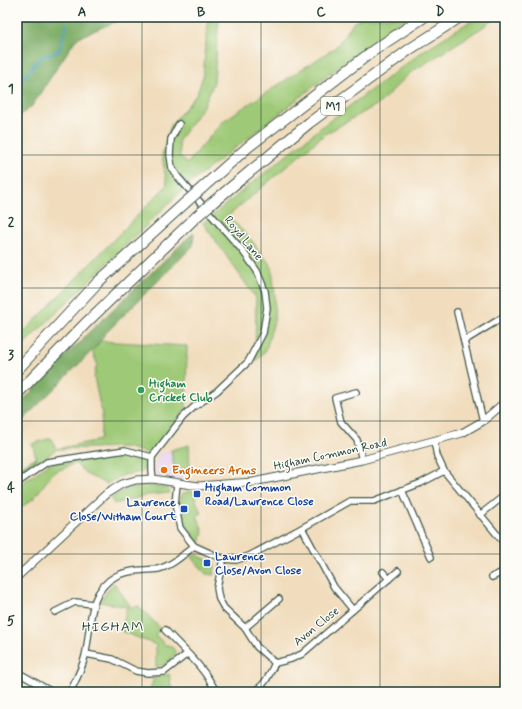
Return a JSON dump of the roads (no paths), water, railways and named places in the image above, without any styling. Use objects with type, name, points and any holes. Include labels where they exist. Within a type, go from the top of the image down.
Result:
[{"type":"highway","name":"M1","points":[[17,370],[98,282],[248,147],[374,50],[424,17]]},
{"type":"highway","name":"M1","points":[[17,394],[87,322],[212,203],[310,123],[410,49],[460,17]]},
{"type":"street","name":"Royd Lane","points":[[152,457],[183,417],[194,407],[217,391],[248,362],[263,333],[267,308],[265,291],[256,270],[242,250],[172,168],[170,139],[179,124]]},
{"type":"street","points":[[457,312],[483,421]]},
{"type":"street","points":[[464,341],[505,316]]},
{"type":"street","points":[[356,392],[335,398],[341,422],[357,440],[362,460]]},
{"type":"street","name":"Higham Common Road","points":[[17,577],[106,494],[122,484],[136,480],[153,479],[177,484],[198,486],[253,482],[362,460],[462,433],[483,421],[505,402]]},
{"type":"street","points":[[434,441],[437,456],[444,471],[505,544]]},
{"type":"street","points":[[17,483],[47,462],[125,450],[152,457],[153,479]]},
{"type":"street","points":[[177,484],[175,504],[180,528],[194,546],[223,559],[236,560],[249,556],[350,501],[374,501],[444,471]]},
{"type":"street","points":[[402,490],[431,557]]},
{"type":"street","points":[[480,514],[505,495]]},
{"type":"street","points":[[302,528],[334,587],[353,610]]},
{"type":"street","points":[[70,692],[80,674],[86,654],[93,604],[102,588],[116,577],[132,571],[159,568],[171,564],[194,546]]},
{"type":"street","points":[[223,559],[217,588],[219,598],[224,608],[245,628],[257,647],[275,663],[267,680],[259,689],[251,692]]},
{"type":"street","name":"Avon Close","points":[[275,663],[302,654],[398,571]]},
{"type":"street","points":[[492,577],[505,571]]},
{"type":"street","points":[[383,572],[389,579]]},
{"type":"street","points":[[245,628],[279,599]]},
{"type":"street","points":[[55,612],[75,602],[93,604]]},
{"type":"street","points":[[165,630],[212,681],[216,692]]},
{"type":"street","points":[[86,654],[112,659],[136,671],[148,672],[164,672],[187,654]]},
{"type":"street","points":[[17,672],[52,692]]},
{"type":"waterway","points":[[17,85],[41,57],[59,51],[67,24]]},
{"type":"place","name":"Higham Cricket Club","points":[[141,390]]},
{"type":"place","name":"Engineers Arms","points":[[164,470]]},
{"type":"place","name":"Higham Common Road/Lawrence Close","points":[[197,494]]},
{"type":"place","name":"Lawrence Close/Witham Court","points":[[184,509]]},
{"type":"place","name":"Lawrence Close/Avon Close","points":[[207,563]]},
{"type":"district","name":"HIGHAM","points":[[113,626]]}]
